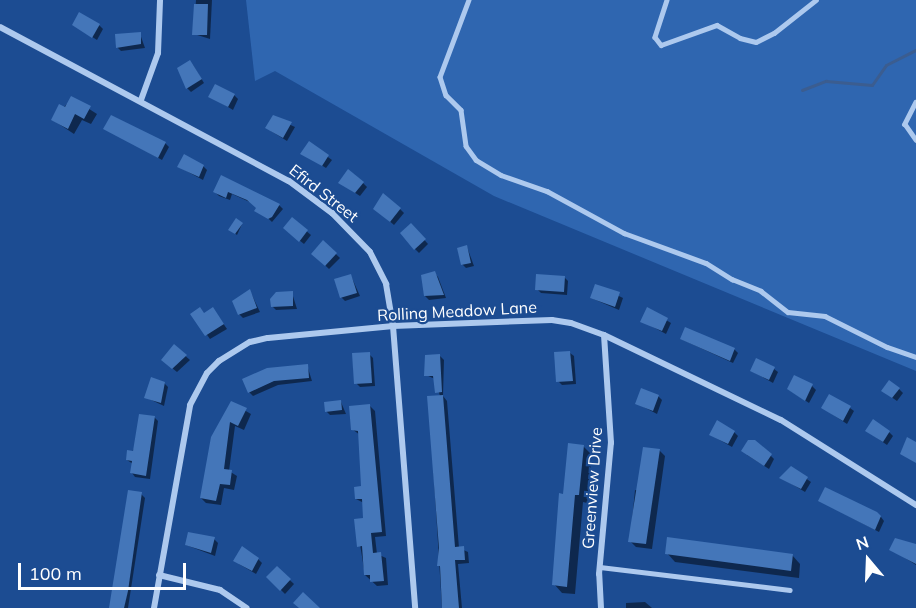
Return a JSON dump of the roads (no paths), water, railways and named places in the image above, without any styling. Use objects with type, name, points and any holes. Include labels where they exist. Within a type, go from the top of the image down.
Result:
[{"type":"street","points":[[141,100],[158,53],[160,0]]},
{"type":"street","name":"Efird Street","points":[[0,27],[141,100],[289,181],[332,213],[358,238],[379,268],[393,326],[415,608]]},
{"type":"street","name":"Rolling Meadow Lane","points":[[154,608],[184,422],[207,373],[250,342],[393,326],[552,320],[604,334],[781,420],[916,505]]},
{"type":"street","name":"Greenview Drive","points":[[601,608],[600,567],[611,443],[604,334]]},
{"type":"street","points":[[159,575],[220,591],[247,608]]},
{"type":"lane","points":[[469,0],[440,77],[446,95],[461,110],[466,146],[476,160],[501,175],[547,191],[624,232],[706,263],[732,279],[761,291],[788,312],[825,316],[887,347],[916,357]]},
{"type":"lane","points":[[667,0],[655,37],[661,45],[717,25],[740,38],[756,42],[774,33],[816,0]]},
{"type":"lane","points":[[916,102],[905,123],[916,140]]},
{"type":"lane","points":[[600,567],[790,590]]},
{"type":"waterway","points":[[802,90],[826,81],[872,85],[886,65],[916,50]]}]
